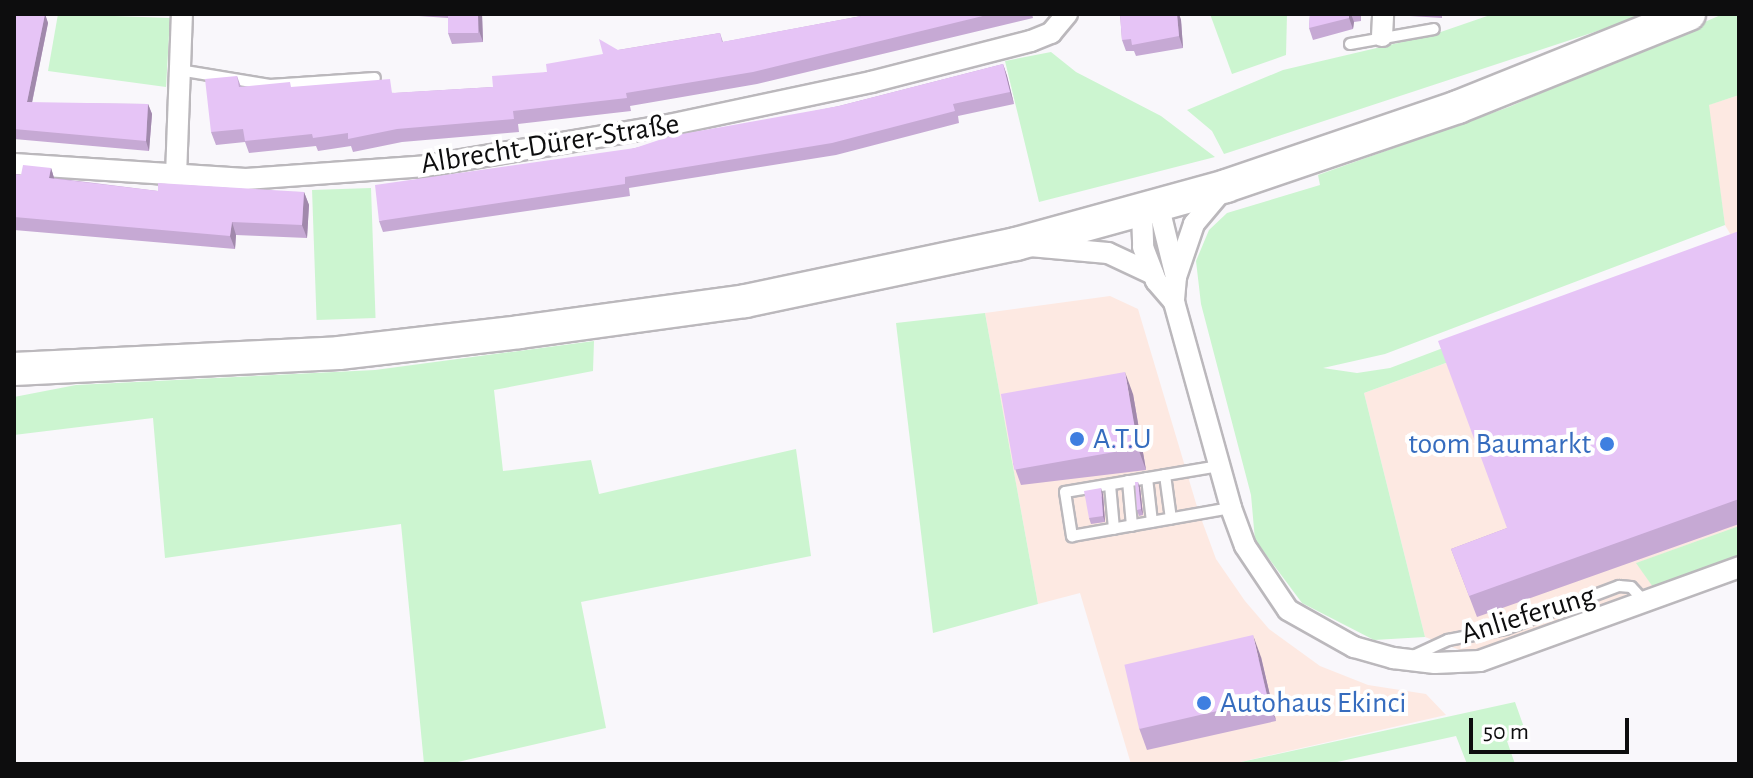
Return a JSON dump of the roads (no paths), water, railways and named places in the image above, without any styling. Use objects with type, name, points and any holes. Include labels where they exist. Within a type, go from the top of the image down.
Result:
[{"type":"main road","points":[[14,369],[339,353],[520,332],[745,301],[1016,244],[1222,190],[1458,107],[1689,14]]},
{"type":"street","points":[[176,176],[182,14]]},
{"type":"street","name":"Albrecht-Dürer-Straße","points":[[14,164],[176,176],[272,179],[372,172],[638,131],[990,53],[1051,33],[1067,14]]},
{"type":"street","points":[[1382,36],[1383,14]]},
{"type":"street","points":[[1222,190],[1194,224],[1176,277],[1174,302],[1231,508],[1245,546],[1288,610],[1354,647],[1407,660],[1480,661],[1739,567]]},
{"type":"street","points":[[1151,210],[1176,277]]},
{"type":"street","points":[[1151,210],[1143,247],[1153,274],[1174,302]]},
{"type":"street","points":[[1016,244],[1108,253],[1153,274]]},
{"type":"lane","points":[[1350,44],[1434,29]]},
{"type":"lane","points":[[179,70],[270,85],[375,78]]},
{"type":"lane","points":[[1219,466],[1065,492],[1072,536],[1231,508]]},
{"type":"lane","points":[[1165,475],[1171,519]]},
{"type":"lane","points":[[1147,478],[1152,522]]},
{"type":"lane","points":[[1128,481],[1132,526]]},
{"type":"lane","points":[[1110,485],[1114,529]]},
{"type":"place","name":"A.T.U","points":[[1077,439]]},
{"type":"place","name":"toom Baumarkt","points":[[1607,444]]},
{"type":"place","name":"Autohaus Ekinci","points":[[1204,703]]}]
